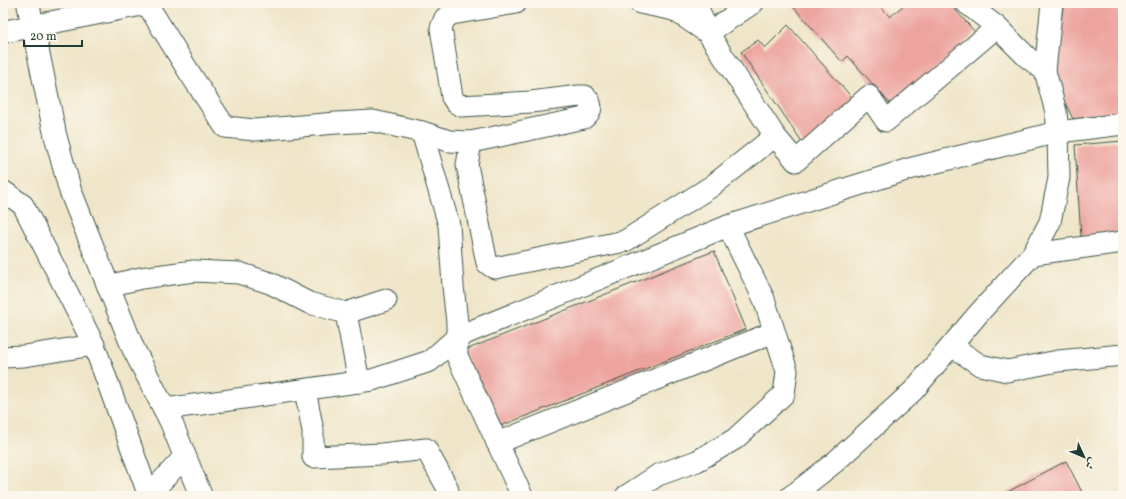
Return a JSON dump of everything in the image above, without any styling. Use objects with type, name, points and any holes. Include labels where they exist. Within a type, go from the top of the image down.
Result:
[{"type":"street","points":[[28,3],[54,134],[70,190],[133,348],[171,422],[201,496]]},
{"type":"street","points":[[3,32],[148,3],[189,72],[225,127],[255,130],[373,121],[422,132],[449,141],[471,142],[584,118],[589,114],[591,109],[590,102],[585,96],[531,102],[461,106],[456,103],[452,97],[441,28],[445,18],[452,14],[516,3]]},
{"type":"street","points":[[640,3],[674,10],[708,33]]},
{"type":"street","points":[[696,3],[708,33],[775,136],[796,161],[869,96],[886,122],[997,27]]},
{"type":"street","points":[[708,33],[753,3]]},
{"type":"street","points":[[966,3],[997,27],[1027,57],[1044,71]]},
{"type":"street","points":[[790,496],[835,462],[913,391],[979,313],[1033,254],[1050,222],[1059,178],[1056,112],[1044,71],[1052,3]]},
{"type":"street","points":[[165,409],[372,380],[430,361],[457,338],[728,226],[909,169],[1058,132],[1123,124]]},
{"type":"street","points":[[422,132],[449,225],[457,322],[457,356],[522,496]]},
{"type":"street","points":[[471,142],[467,165],[487,263],[495,268],[625,241],[712,186],[775,136]]},
{"type":"street","points":[[3,191],[23,205],[94,345],[148,496],[185,456]]},
{"type":"street","points":[[626,496],[658,476],[697,461],[735,439],[784,394],[787,371],[764,298],[728,226]]},
{"type":"street","points":[[1033,254],[1123,242]]},
{"type":"street","points":[[108,286],[141,278],[194,271],[239,274],[270,283],[310,303],[346,313],[386,300]]},
{"type":"street","points":[[346,313],[359,382]]},
{"type":"street","points":[[497,443],[774,332]]},
{"type":"street","points":[[3,357],[24,356],[94,345]]},
{"type":"street","points":[[952,346],[980,365],[1007,371],[1058,361],[1123,354]]},
{"type":"street","points":[[305,390],[313,431],[313,457],[382,454],[426,450],[447,487],[449,496]]},
{"type":"building","points":[[790,3],[877,3],[890,17],[906,3],[949,3],[976,33],[893,107],[848,56],[842,62]]},
{"type":"building","points":[[1064,3],[1123,3],[1123,113],[1073,119],[1053,78],[1054,58]]},
{"type":"building","points":[[788,25],[855,101],[805,146],[741,52],[758,40],[765,48]]},
{"type":"building","points":[[1123,141],[1123,234],[1081,237],[1075,145]]},
{"type":"building","points":[[714,251],[746,329],[498,427],[463,351]]},
{"type":"building","points":[[1066,461],[1084,496],[1000,496]]}]
